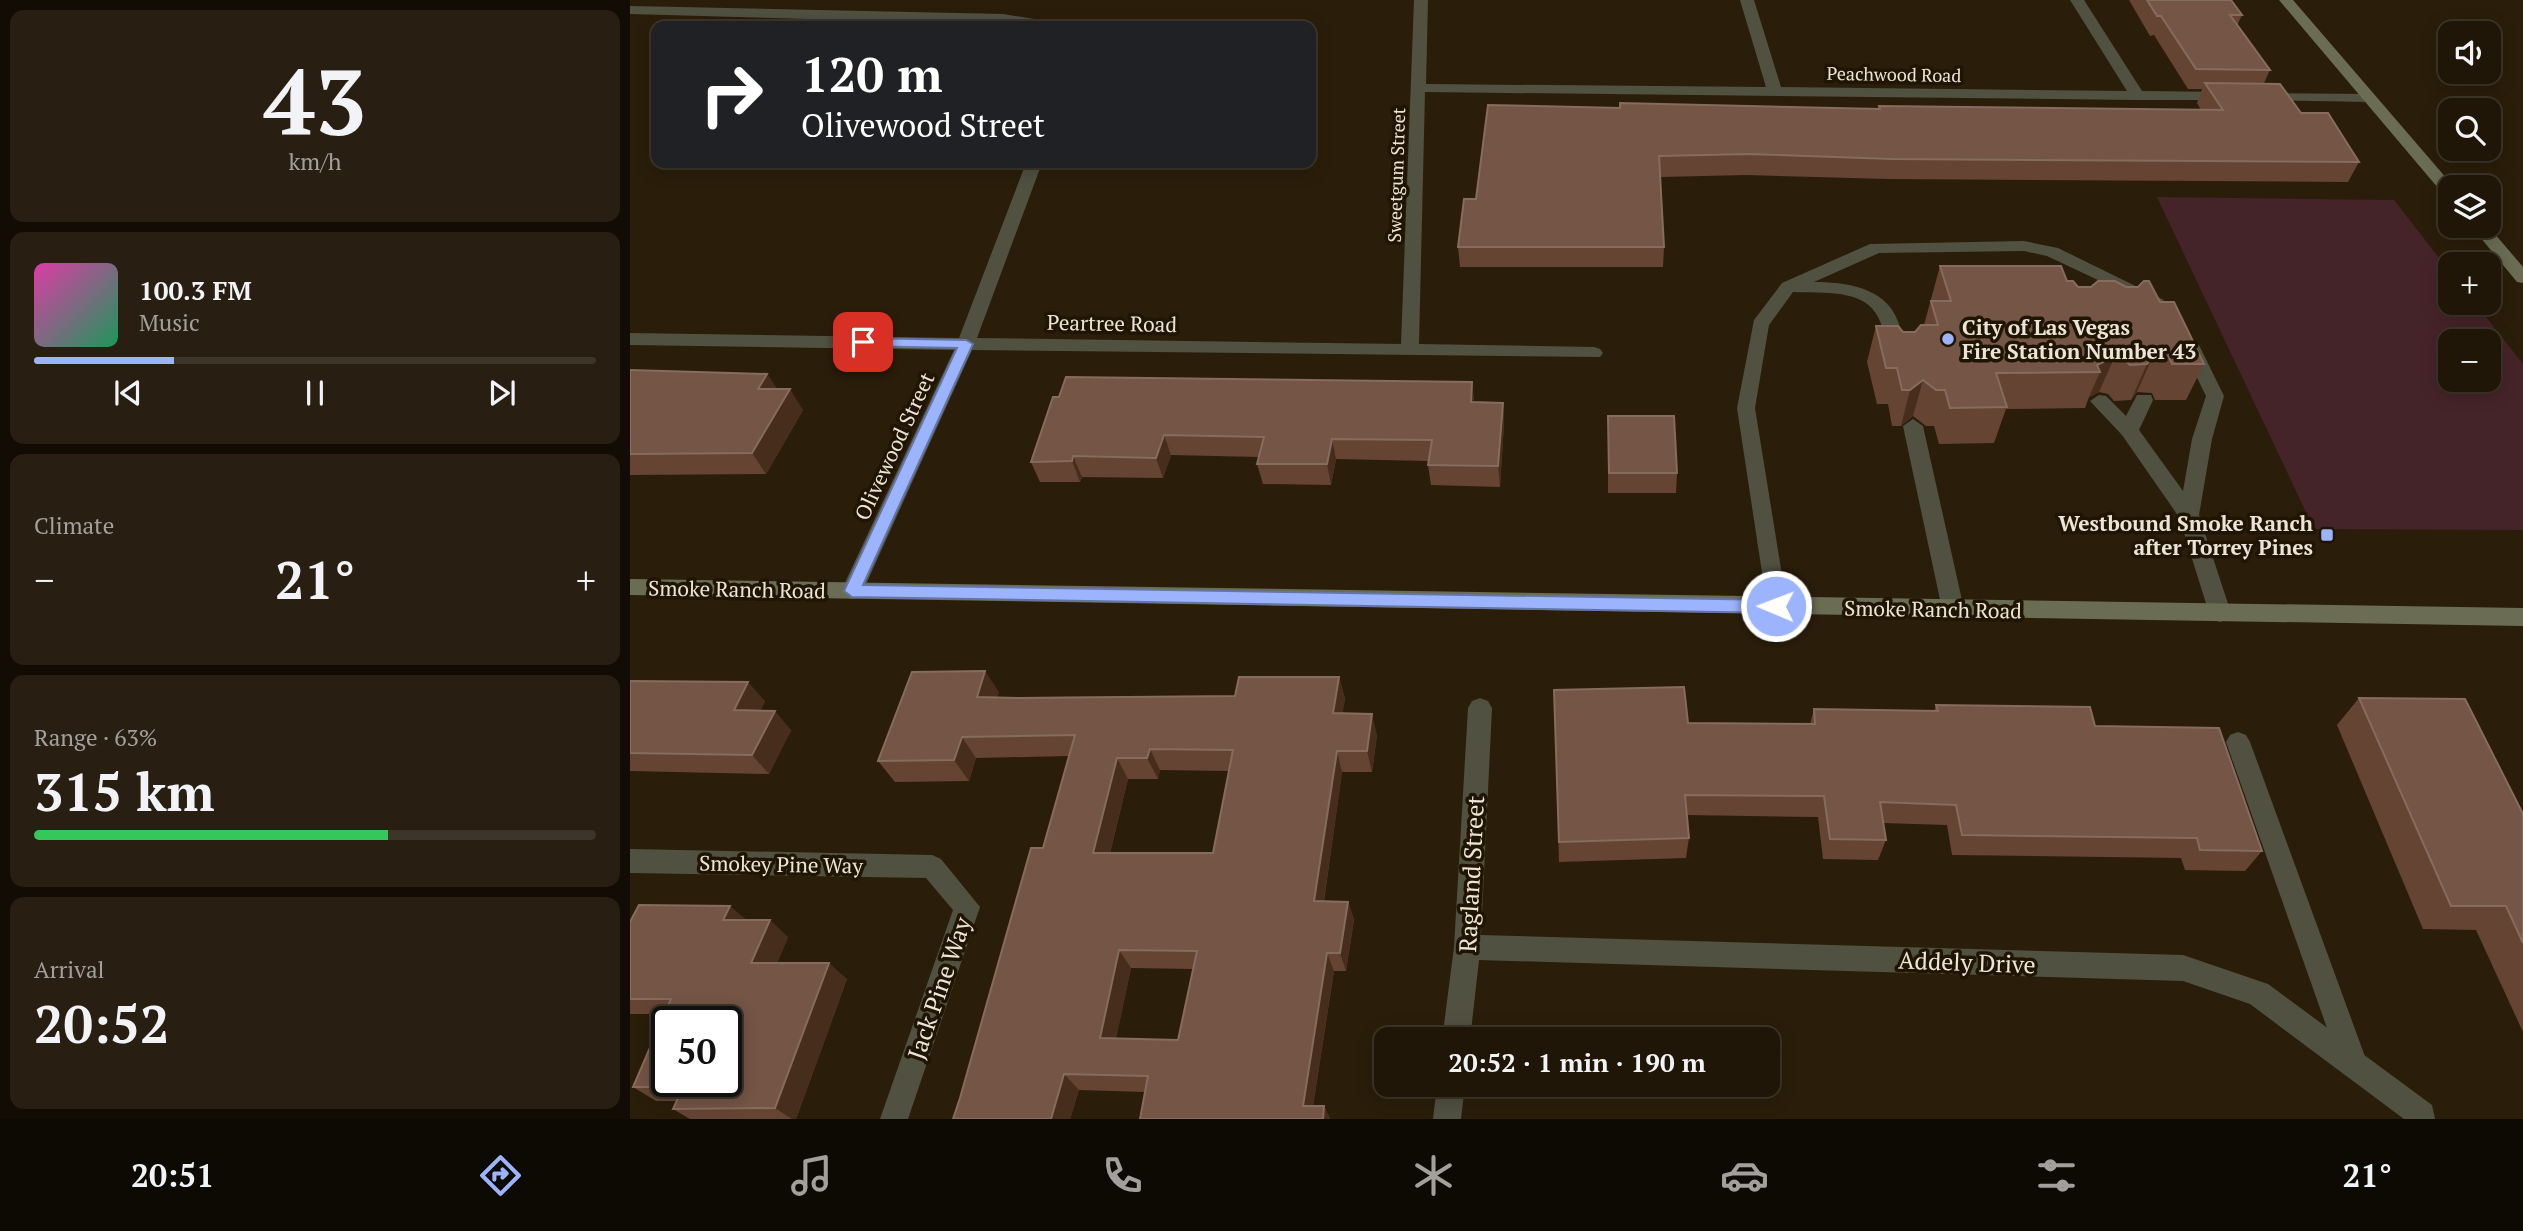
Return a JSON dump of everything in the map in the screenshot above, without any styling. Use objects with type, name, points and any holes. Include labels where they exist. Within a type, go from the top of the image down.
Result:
[{"type":"main road","points":[[2286,0],[2438,178]]},
{"type":"main road","points":[[2489,238],[2523,278]]},
{"type":"main road","name":"Smoke Ranch Road","points":[[630,587],[2523,617]]},
{"type":"street","name":"Sweetgum Street","points":[[1410,350],[1421,0]]},
{"type":"street","points":[[1747,0],[1775,92]]},
{"type":"street","points":[[2077,0],[2138,96]]},
{"type":"street","points":[[630,10],[1003,18],[1022,21]]},
{"type":"street","name":"Peachwood Road","points":[[1418,88],[2368,98]]},
{"type":"street","name":"Olivewood Street","points":[[852,591],[966,344],[1032,168]]},
{"type":"street","points":[[1776,606],[1746,408],[1760,324],[1788,287],[1876,248],[2024,246],[2052,252],[2154,298],[2196,352],[2215,396],[2202,439],[2189,515]]},
{"type":"street","points":[[2077,263],[2085,285]]},
{"type":"street","points":[[1788,287],[1841,288],[1865,295],[1886,314],[1900,362]]},
{"type":"street","name":"Peartree Road","points":[[630,339],[1594,353]]},
{"type":"street","points":[[2129,430],[2144,400]]},
{"type":"street","points":[[2099,401],[2129,430],[2189,515],[2220,613]]},
{"type":"street","points":[[1913,426],[1954,609]]},
{"type":"street","name":"Ragland Street","points":[[1458,1027],[1467,947],[1480,708]]},
{"type":"street","points":[[2238,742],[2353,1062]]},
{"type":"street","name":"Smokey Pine Way","points":[[630,861],[932,867]]},
{"type":"street","name":"Jack Pine Way","points":[[894,1119],[967,907],[932,867]]},
{"type":"street","name":"Addely Drive","points":[[1467,947],[2183,968],[2258,993],[2424,1118]]},
{"type":"street","points":[[1447,1119],[1450,1097]]},
{"type":"shaded area","points":[[2157,197],[2394,200],[2438,257],[2438,315],[2484,315],[2495,329],[2438,329],[2438,392],[2501,392],[2501,336],[2523,364],[2523,530],[2314,529]]},
{"type":"building","points":[[2147,0],[2231,0],[2242,15],[2230,15],[2270,70],[2196,69],[2161,16],[2157,16]]},
{"type":"building","points":[[2205,83],[2280,84],[2301,113],[2328,113],[2359,162],[1892,159],[1749,154],[1659,156],[1664,247],[1458,247],[1464,199],[1476,199],[1488,105],[1620,108],[1620,103],[1880,109],[1879,106],[2223,110]]},
{"type":"building","points":[[1940,266],[2061,266],[2067,281],[2073,281],[2078,287],[2091,287],[2098,281],[2115,281],[2126,287],[2138,287],[2144,281],[2149,281],[2160,302],[2174,302],[2204,364],[2172,364],[2169,357],[2153,356],[2147,364],[2130,365],[2123,358],[2115,356],[2097,365],[2100,372],[1996,373],[2007,407],[1950,408],[1945,390],[1936,390],[1923,380],[1910,390],[1902,390],[1897,368],[1886,368],[1876,326],[1898,326],[1903,332],[1915,332],[1921,325],[1938,325],[1931,301],[1951,301]]},
{"type":"building","points":[[630,370],[767,374],[758,389],[790,389],[752,453],[630,454]]},
{"type":"building","points":[[1066,377],[1472,382],[1471,402],[1503,403],[1498,466],[1428,465],[1432,440],[1332,439],[1327,464],[1257,464],[1264,437],[1164,435],[1156,458],[1073,456],[1072,461],[1031,462],[1053,397],[1059,397]]},
{"type":"building","points":[[1608,416],[1674,416],[1677,473],[1609,473]]},
{"type":"building","points":[[985,671],[977,697],[1020,698],[1235,696],[1239,677],[1339,677],[1333,713],[1372,714],[1367,751],[1337,751],[1314,901],[1348,902],[1340,953],[1327,953],[1303,1106],[1324,1106],[1323,1119],[1140,1119],[1148,1076],[1064,1074],[1051,1119],[953,1119],[1031,848],[1043,848],[1075,735],[962,737],[954,760],[878,761],[912,672]],"holes":[[[1150,749],[1233,750],[1213,853],[1093,853],[1117,758],[1147,758]],[[1119,950],[1197,951],[1178,1040],[1100,1038]]]},
{"type":"building","points":[[630,681],[748,682],[734,710],[775,711],[752,755],[630,753]]},
{"type":"building","points":[[1684,687],[1688,723],[1815,724],[1814,709],[1938,711],[1936,705],[2090,707],[2095,726],[2219,728],[2262,851],[2200,850],[2197,838],[1962,835],[1956,805],[1880,802],[1886,840],[1830,839],[1824,796],[1685,795],[1689,838],[1559,842],[1554,690]]},
{"type":"building","points":[[2359,698],[2465,699],[2523,814],[2523,943],[2506,906],[2451,906]]},
{"type":"building","points":[[639,905],[730,906],[723,920],[770,920],[751,963],[829,963],[775,1108],[673,1109],[678,1097],[742,1097],[742,1006],[668,1006],[671,999],[630,999],[630,922]]},
{"type":"building","points":[[651,1045],[651,1087],[633,1087]]},
{"type":"place","name":"City of Las Vegas Fire Station Number 43","points":[[1948,339]]},
{"type":"place","name":"Westbound Smoke Ranch after Torrey Pines","points":[[2327,535]]},
{"type":"route","points":[[863,342],[966,344],[852,591],[1776,606]]}]
